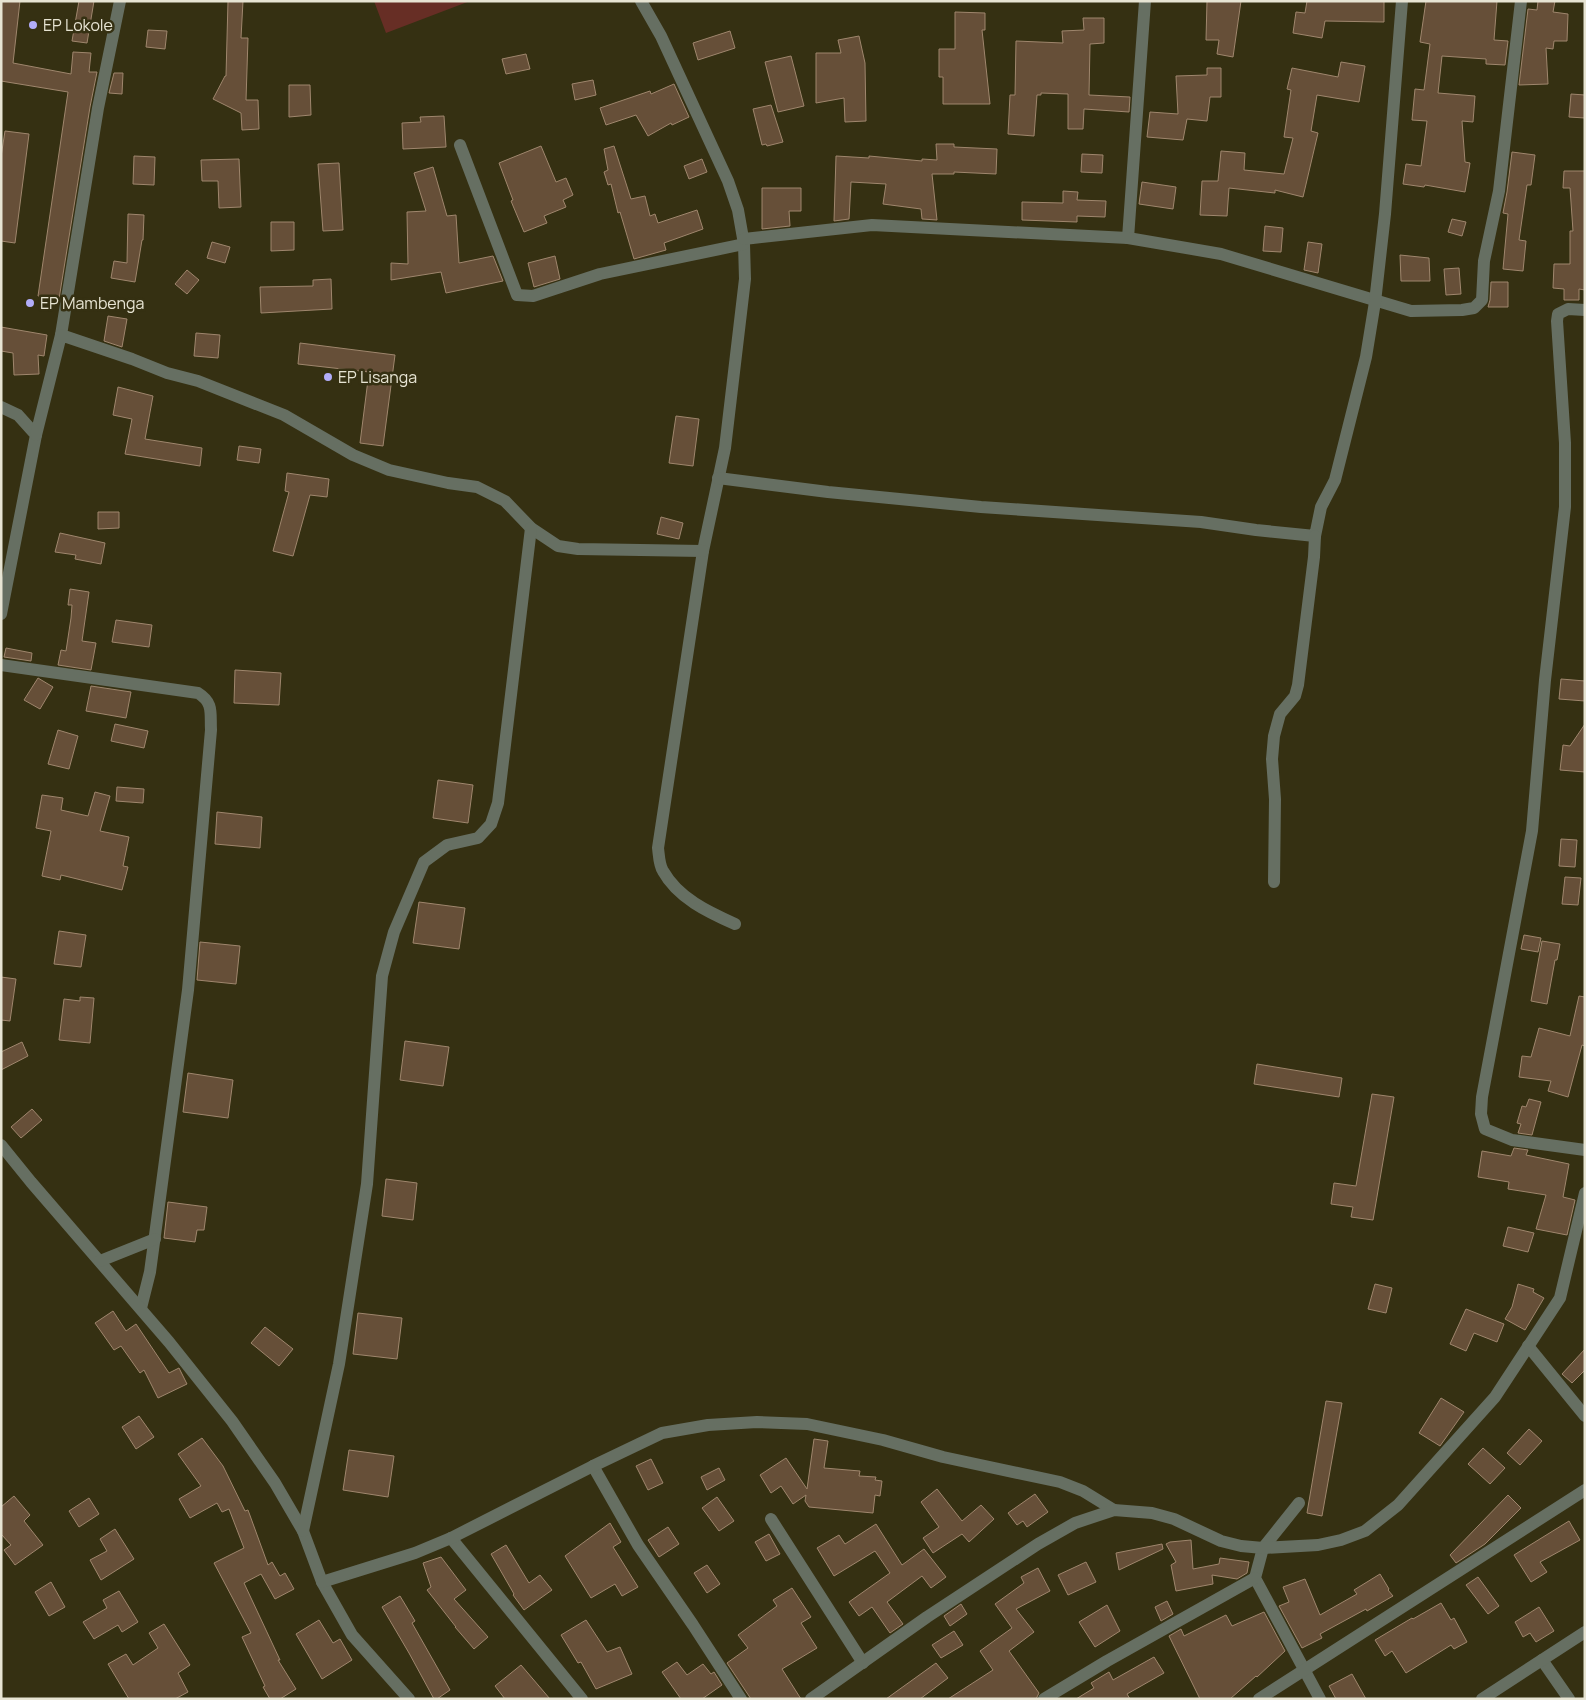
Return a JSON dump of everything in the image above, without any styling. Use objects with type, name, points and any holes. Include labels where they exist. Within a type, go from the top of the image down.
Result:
[{"type":"street","points":[[1,614],[36,435],[61,334],[98,108],[120,1]]},
{"type":"street","points":[[641,1],[661,36],[728,181],[738,210],[744,241],[745,278],[725,448],[704,551],[658,848],[662,870],[674,887],[704,911],[735,924]]},
{"type":"street","points":[[1128,238],[1145,1]]},
{"type":"street","points":[[1274,882],[1275,799],[1272,759],[1274,736],[1280,714],[1295,696],[1298,685],[1315,536],[1321,506],[1335,480],[1366,357],[1375,302],[1385,214],[1402,1]]},
{"type":"street","points":[[460,146],[517,295],[533,296],[600,274],[744,241],[872,225],[1128,238],[1221,254],[1375,302],[1411,311],[1462,310],[1474,308],[1482,300],[1484,261],[1499,191],[1521,1]]},
{"type":"street","points":[[1585,310],[1568,310],[1558,314],[1557,321],[1565,443],[1565,507],[1545,680],[1532,831],[1482,1098],[1481,1114],[1486,1129],[1512,1140],[1585,1150]]},
{"type":"street","points":[[61,334],[158,370],[198,381],[284,414],[354,455],[389,470],[477,487],[505,501],[531,528],[558,546],[578,549],[704,551]]},
{"type":"street","points":[[1,407],[18,415],[36,435]]},
{"type":"street","points":[[18,415],[41,415]]},
{"type":"street","points":[[718,478],[828,492],[981,507],[1201,522],[1315,536]]},
{"type":"street","points":[[303,1531],[339,1364],[367,1184],[382,976],[394,932],[424,862],[448,845],[478,838],[491,824],[498,803],[531,528]]},
{"type":"street","points":[[1,665],[198,693],[206,698],[210,705],[211,730],[188,990],[155,1239],[150,1272],[141,1308]]},
{"type":"street","points":[[1,1145],[141,1308],[232,1421],[275,1483],[303,1531],[322,1582],[352,1635],[409,1699]]},
{"type":"street","points":[[811,1699],[927,1617],[1038,1544],[1076,1523],[1114,1510],[1152,1513],[1174,1519],[1222,1541],[1242,1546],[1263,1548],[1318,1545],[1341,1540],[1365,1531],[1398,1505],[1495,1397],[1560,1298],[1585,1193]]},
{"type":"street","points":[[100,1262],[155,1239]]},
{"type":"street","points":[[1528,1346],[1585,1416]]},
{"type":"street","points":[[322,1582],[415,1553],[451,1538],[593,1466],[662,1434],[708,1425],[757,1422],[807,1424],[1060,1482],[1083,1491],[1114,1510]]},
{"type":"street","points":[[593,1466],[638,1545],[741,1699]]},
{"type":"street","points":[[1259,1699],[1585,1490]]},
{"type":"street","points":[[1299,1503],[1263,1548],[1255,1578],[1320,1699]]},
{"type":"street","points":[[771,1518],[863,1663]]},
{"type":"street","points":[[451,1538],[582,1699]]},
{"type":"street","points":[[1044,1699],[1107,1661],[1255,1578]]},
{"type":"street","points":[[1482,1699],[1585,1632]]},
{"type":"street","points":[[1542,1660],[1569,1699]]},
{"type":"shaded area","points":[[374,1],[470,1],[386,33]]},
{"type":"building","points":[[1,1],[20,1],[13,63],[71,74],[73,52],[91,53],[89,72],[97,72],[59,299],[38,296],[68,92],[1,81]]},
{"type":"building","points":[[79,1],[94,1],[87,43],[72,41]]},
{"type":"building","points":[[228,1],[243,1],[241,38],[248,38],[246,100],[258,100],[259,129],[242,130],[241,113],[213,99],[226,76]]},
{"type":"building","points":[[1207,1],[1241,1],[1233,57],[1217,54],[1219,40],[1206,40]]},
{"type":"building","points":[[1307,1],[1384,1],[1384,22],[1325,21],[1322,38],[1293,33],[1296,12],[1305,13]]},
{"type":"building","points":[[1426,1],[1497,1],[1494,40],[1508,41],[1505,65],[1486,64],[1486,59],[1442,56],[1438,93],[1475,96],[1473,122],[1462,121],[1465,162],[1470,163],[1465,192],[1425,185],[1424,187],[1403,184],[1406,164],[1421,166],[1427,121],[1412,120],[1415,89],[1424,90],[1430,44],[1420,42]]},
{"type":"building","points":[[1538,1],[1555,1],[1553,12],[1568,14],[1567,41],[1554,41],[1553,49],[1546,48],[1548,84],[1519,85],[1528,9],[1537,10]]},
{"type":"building","points":[[955,12],[985,13],[985,30],[982,30],[990,104],[943,104],[943,77],[939,77],[939,49],[955,49]]},
{"type":"building","points":[[1083,18],[1104,18],[1104,43],[1090,44],[1089,95],[1130,97],[1129,112],[1084,109],[1083,129],[1068,129],[1068,94],[1041,93],[1041,95],[1037,95],[1034,136],[1008,134],[1010,95],[1015,95],[1016,41],[1063,43],[1062,31],[1084,30]]},
{"type":"building","points":[[148,30],[167,31],[165,49],[146,47]]},
{"type":"building","points":[[730,31],[735,48],[698,60],[693,43]]},
{"type":"building","points":[[859,36],[865,63],[866,121],[845,122],[844,98],[816,103],[816,53],[841,53],[838,40]]},
{"type":"building","points":[[526,54],[530,69],[506,74],[502,59]]},
{"type":"building","points":[[791,56],[804,106],[778,112],[765,62]]},
{"type":"building","points":[[1341,62],[1365,66],[1359,102],[1317,95],[1311,131],[1318,133],[1303,197],[1275,190],[1275,193],[1229,188],[1227,216],[1200,215],[1202,181],[1218,181],[1221,151],[1245,153],[1244,170],[1284,174],[1293,138],[1284,137],[1291,90],[1287,89],[1292,68],[1338,77]]},
{"type":"building","points":[[1207,68],[1221,68],[1221,97],[1210,97],[1207,121],[1187,119],[1183,140],[1147,137],[1150,112],[1178,114],[1176,76],[1207,75]]},
{"type":"building","points":[[114,73],[123,73],[122,94],[109,93]]},
{"type":"building","points":[[593,80],[596,95],[575,100],[572,84]]},
{"type":"building","points":[[674,84],[689,117],[672,125],[671,123],[648,136],[636,115],[606,125],[600,108],[650,91],[651,94]]},
{"type":"building","points":[[289,85],[310,85],[311,115],[289,117]]},
{"type":"building","points":[[1571,94],[1585,95],[1585,118],[1569,117]]},
{"type":"building","points":[[771,105],[783,142],[767,146],[766,144],[762,145],[753,109]]},
{"type":"building","points":[[444,116],[446,147],[403,149],[402,123],[421,122],[420,117]]},
{"type":"building","points":[[5,131],[29,134],[15,243],[1,241],[1,157]]},
{"type":"building","points":[[936,144],[954,144],[954,147],[997,149],[996,174],[954,172],[954,174],[932,174],[937,220],[922,219],[921,209],[883,204],[886,184],[851,182],[849,219],[834,221],[836,156],[869,158],[869,156],[922,161],[922,159],[937,160]]},
{"type":"building","points":[[541,146],[556,182],[566,178],[573,195],[563,200],[566,207],[544,216],[547,223],[524,232],[511,201],[513,200],[499,163]]},
{"type":"building","points":[[614,146],[631,199],[645,196],[650,216],[655,214],[658,223],[697,210],[703,229],[664,243],[666,250],[634,259],[620,212],[618,213],[611,184],[608,185],[604,172],[608,170],[604,149]]},
{"type":"building","points":[[1512,152],[1535,155],[1531,185],[1527,185],[1519,240],[1526,241],[1523,271],[1503,269],[1508,214],[1503,213]]},
{"type":"building","points":[[1082,154],[1103,155],[1102,173],[1081,172]]},
{"type":"building","points":[[134,156],[155,157],[154,185],[133,184]]},
{"type":"building","points":[[239,159],[241,207],[219,208],[218,181],[202,181],[201,160]]},
{"type":"building","points":[[702,159],[707,172],[689,179],[684,166]]},
{"type":"building","points":[[339,163],[343,230],[323,231],[318,164]]},
{"type":"building","points":[[433,167],[447,216],[456,215],[459,263],[493,256],[503,281],[446,293],[441,272],[391,280],[391,263],[408,264],[407,212],[426,211],[414,173]]},
{"type":"building","points":[[1564,171],[1585,171],[1585,290],[1579,289],[1579,300],[1564,300],[1564,289],[1553,288],[1554,264],[1570,264],[1570,231],[1573,231],[1570,188],[1563,188]]},
{"type":"building","points":[[1142,182],[1176,187],[1173,209],[1139,204]]},
{"type":"building","points":[[762,188],[801,188],[801,211],[789,211],[790,226],[762,229]]},
{"type":"building","points":[[1063,191],[1078,192],[1077,200],[1106,201],[1105,217],[1077,216],[1077,222],[1022,220],[1022,202],[1063,203]]},
{"type":"building","points":[[128,214],[144,215],[143,240],[135,282],[111,278],[114,261],[127,263]]},
{"type":"building","points":[[1452,219],[1466,222],[1462,236],[1448,232]]},
{"type":"building","points":[[271,222],[294,222],[294,250],[271,251]]},
{"type":"building","points":[[1265,226],[1283,228],[1281,252],[1263,251]]},
{"type":"building","points":[[212,242],[230,247],[225,263],[207,258]]},
{"type":"building","points":[[1308,242],[1322,244],[1318,273],[1304,270]]},
{"type":"building","points":[[1400,255],[1429,258],[1430,281],[1401,281]]},
{"type":"building","points":[[555,256],[560,279],[534,287],[528,263]]},
{"type":"building","points":[[1459,268],[1461,294],[1446,295],[1444,269]]},
{"type":"building","points":[[187,270],[199,280],[187,294],[175,284]]},
{"type":"building","points":[[331,279],[332,309],[261,313],[260,287],[313,286],[313,280]]},
{"type":"building","points":[[1491,282],[1508,282],[1508,307],[1488,307]]},
{"type":"building","points":[[108,316],[127,319],[122,347],[104,341]]},
{"type":"building","points":[[1,327],[47,335],[44,356],[38,355],[39,374],[14,375],[13,353],[1,351]]},
{"type":"building","points":[[196,333],[220,335],[218,358],[194,356]]},
{"type":"building","points":[[300,343],[395,355],[383,446],[360,443],[369,372],[298,364]]},
{"type":"building","points":[[118,387],[153,396],[145,439],[202,448],[200,466],[125,454],[132,419],[113,415]]},
{"type":"building","points":[[676,416],[699,419],[693,466],[669,463]]},
{"type":"building","points":[[239,446],[261,449],[259,463],[237,460]]},
{"type":"building","points":[[287,473],[329,479],[327,497],[310,495],[293,556],[273,551],[289,492],[285,491]]},
{"type":"building","points":[[98,512],[119,512],[119,528],[98,529]]},
{"type":"building","points":[[661,517],[683,523],[679,539],[657,534]]},
{"type":"building","points":[[60,533],[105,543],[101,564],[75,559],[76,555],[55,552]]},
{"type":"building","points":[[70,589],[89,592],[82,641],[96,643],[91,670],[58,665],[61,650],[66,651],[72,605],[68,605]]},
{"type":"building","points":[[116,620],[152,625],[149,647],[112,642]]},
{"type":"building","points":[[6,648],[32,653],[31,661],[4,657]]},
{"type":"building","points":[[235,670],[281,673],[279,705],[234,703]]},
{"type":"building","points":[[38,678],[53,687],[40,709],[24,700]]},
{"type":"building","points":[[1561,679],[1585,681],[1585,701],[1559,699]]},
{"type":"building","points":[[91,686],[131,692],[126,718],[86,711]]},
{"type":"building","points":[[115,724],[148,731],[144,748],[111,741]]},
{"type":"building","points":[[1585,724],[1585,772],[1560,770],[1563,745],[1570,746]]},
{"type":"building","points":[[58,730],[78,736],[69,769],[48,764]]},
{"type":"building","points":[[438,780],[473,785],[468,823],[433,818]]},
{"type":"building","points":[[117,787],[144,789],[143,803],[116,801]]},
{"type":"building","points":[[95,792],[110,796],[100,831],[129,837],[123,866],[128,867],[122,890],[61,875],[60,880],[42,876],[51,831],[36,828],[42,795],[63,798],[61,810],[88,816]]},
{"type":"building","points":[[217,812],[262,817],[260,848],[215,844]]},
{"type":"building","points":[[1561,839],[1577,840],[1575,867],[1559,866]]},
{"type":"building","points":[[1565,877],[1581,878],[1578,905],[1562,904]]},
{"type":"building","points":[[419,902],[465,908],[459,949],[413,943]]},
{"type":"building","points":[[59,931],[86,935],[81,967],[54,964]]},
{"type":"building","points":[[1524,935],[1541,938],[1538,952],[1521,949]]},
{"type":"building","points":[[1542,941],[1560,944],[1547,1004],[1531,1001]]},
{"type":"building","points":[[200,942],[240,946],[236,984],[197,980]]},
{"type":"building","points":[[1,977],[16,979],[10,1021],[1,1020]]},
{"type":"building","points":[[1579,996],[1585,997],[1585,1046],[1582,1045],[1568,1097],[1548,1091],[1551,1081],[1519,1077],[1522,1056],[1531,1057],[1539,1028],[1570,1036]]},
{"type":"building","points":[[80,997],[94,998],[90,1043],[59,1040],[64,999],[80,1001]]},
{"type":"building","points":[[405,1041],[449,1047],[443,1086],[400,1080]]},
{"type":"building","points":[[22,1042],[28,1056],[1,1070],[1,1052]]},
{"type":"building","points":[[1257,1064],[1342,1078],[1339,1097],[1254,1084]]},
{"type":"building","points":[[188,1073],[233,1080],[228,1118],[183,1112]]},
{"type":"building","points":[[1372,1094],[1394,1097],[1373,1220],[1351,1217],[1353,1207],[1331,1204],[1334,1183],[1356,1186]]},
{"type":"building","points":[[1529,1099],[1541,1102],[1532,1135],[1518,1133],[1521,1124],[1517,1123],[1522,1106],[1526,1107]]},
{"type":"building","points":[[32,1109],[42,1120],[21,1138],[11,1127]]},
{"type":"building","points":[[1514,1148],[1528,1150],[1526,1155],[1569,1164],[1563,1197],[1575,1200],[1567,1235],[1536,1229],[1546,1195],[1508,1189],[1509,1182],[1478,1177],[1482,1151],[1511,1156]]},
{"type":"building","points":[[386,1179],[417,1183],[413,1220],[382,1216]]},
{"type":"building","points":[[168,1202],[207,1207],[204,1230],[197,1230],[195,1242],[164,1238]]},
{"type":"building","points":[[1508,1227],[1534,1233],[1528,1252],[1503,1246]]},
{"type":"building","points":[[1375,1284],[1392,1288],[1386,1313],[1368,1309]]},
{"type":"building","points":[[1518,1284],[1534,1289],[1533,1292],[1544,1298],[1525,1330],[1505,1319],[1512,1307]]},
{"type":"building","points":[[1466,1309],[1504,1324],[1497,1342],[1474,1333],[1466,1351],[1450,1344]]},
{"type":"building","points":[[113,1311],[126,1331],[136,1324],[169,1373],[179,1368],[187,1384],[158,1398],[144,1370],[140,1373],[121,1346],[114,1350],[95,1323]]},
{"type":"building","points":[[358,1313],[402,1318],[397,1359],[353,1354]]},
{"type":"building","points":[[265,1327],[293,1349],[279,1366],[251,1343]]},
{"type":"building","points":[[1585,1349],[1585,1370],[1572,1383],[1562,1374]]},
{"type":"building","points":[[1441,1398],[1464,1412],[1440,1446],[1419,1433]]},
{"type":"building","points":[[1326,1401],[1342,1403],[1322,1516],[1307,1513]]},
{"type":"building","points":[[139,1416],[154,1437],[136,1449],[122,1427]]},
{"type":"building","points":[[1529,1429],[1542,1441],[1520,1465],[1507,1453]]},
{"type":"building","points":[[202,1438],[223,1466],[245,1511],[248,1510],[268,1565],[272,1562],[280,1576],[285,1573],[294,1589],[275,1599],[261,1574],[244,1583],[280,1660],[278,1660],[296,1689],[280,1699],[270,1699],[263,1687],[265,1686],[242,1637],[251,1633],[214,1563],[244,1548],[229,1509],[222,1512],[217,1503],[190,1518],[179,1499],[201,1486],[178,1454]]},
{"type":"building","points":[[814,1439],[828,1441],[824,1468],[860,1471],[859,1476],[876,1477],[875,1480],[882,1481],[880,1496],[875,1495],[873,1513],[809,1507],[805,1501],[806,1495],[793,1504],[781,1486],[771,1493],[760,1475],[786,1458],[807,1489]]},
{"type":"building","points":[[1483,1448],[1505,1468],[1490,1484],[1468,1464]]},
{"type":"building","points":[[349,1450],[394,1456],[388,1497],[343,1490]]},
{"type":"building","points":[[651,1459],[663,1483],[648,1490],[636,1466]]},
{"type":"building","points":[[719,1468],[725,1480],[707,1490],[701,1477]]},
{"type":"building","points":[[937,1489],[962,1521],[981,1505],[994,1519],[969,1542],[962,1534],[933,1553],[923,1538],[939,1527],[921,1502]]},
{"type":"building","points":[[1035,1494],[1048,1512],[1027,1527],[1023,1521],[1017,1525],[1008,1513]]},
{"type":"building","points":[[1508,1495],[1521,1508],[1485,1544],[1456,1563],[1450,1555]]},
{"type":"building","points":[[14,1496],[30,1515],[24,1521],[43,1545],[15,1565],[4,1550],[11,1545],[1,1534],[1,1507]]},
{"type":"building","points":[[717,1497],[734,1521],[719,1531],[702,1508]]},
{"type":"building","points":[[89,1498],[99,1514],[79,1527],[69,1511]]},
{"type":"building","points":[[1569,1521],[1580,1540],[1540,1562],[1547,1572],[1531,1582],[1514,1555]]},
{"type":"building","points":[[610,1523],[621,1542],[613,1547],[638,1587],[622,1596],[615,1584],[591,1598],[565,1556]]},
{"type":"building","points":[[876,1524],[902,1565],[924,1549],[946,1577],[931,1588],[922,1576],[887,1602],[903,1624],[890,1633],[872,1607],[859,1616],[849,1602],[890,1573],[875,1551],[834,1576],[817,1548],[839,1535],[845,1544]]},
{"type":"building","points":[[668,1527],[679,1544],[659,1557],[648,1540]]},
{"type":"building","points":[[115,1529],[134,1559],[101,1580],[90,1560],[107,1551],[100,1539]]},
{"type":"building","points":[[769,1534],[780,1554],[766,1561],[755,1542]]},
{"type":"building","points":[[1191,1540],[1193,1569],[1219,1564],[1220,1558],[1249,1562],[1247,1573],[1237,1579],[1212,1575],[1213,1584],[1176,1591],[1171,1565],[1176,1562],[1166,1544]]},
{"type":"building","points":[[1162,1544],[1163,1549],[1119,1570],[1116,1553]]},
{"type":"building","points":[[506,1545],[529,1583],[540,1575],[552,1590],[524,1610],[513,1595],[491,1554]]},
{"type":"building","points":[[441,1557],[466,1590],[454,1599],[488,1637],[474,1649],[427,1590],[431,1587],[423,1563]]},
{"type":"building","points":[[1086,1562],[1096,1582],[1068,1595],[1058,1575]]},
{"type":"building","points":[[707,1565],[720,1584],[707,1593],[694,1573]]},
{"type":"building","points":[[1038,1568],[1050,1591],[1016,1609],[1034,1632],[1009,1651],[1039,1693],[1036,1699],[948,1699],[993,1670],[980,1651],[1012,1628],[995,1604],[1024,1583],[1021,1577]]},
{"type":"building","points":[[1380,1574],[1393,1596],[1320,1634],[1322,1638],[1302,1648],[1279,1606],[1289,1602],[1283,1587],[1305,1579],[1320,1615],[1357,1594],[1354,1590]]},
{"type":"building","points":[[1478,1577],[1499,1606],[1488,1614],[1466,1585]]},
{"type":"building","points":[[51,1582],[65,1607],[49,1616],[35,1592]]},
{"type":"building","points":[[792,1588],[811,1617],[801,1623],[817,1648],[782,1669],[801,1699],[751,1699],[727,1663],[748,1648],[738,1635],[777,1606],[773,1600]]},
{"type":"building","points":[[119,1591],[138,1622],[122,1632],[118,1625],[94,1639],[83,1622],[107,1608],[103,1600]]},
{"type":"building","points":[[400,1596],[415,1621],[412,1623],[450,1690],[437,1699],[434,1699],[382,1607]]},
{"type":"building","points":[[1167,1601],[1173,1614],[1161,1621],[1155,1607]]},
{"type":"building","points":[[1441,1603],[1451,1620],[1454,1618],[1467,1642],[1454,1649],[1451,1645],[1406,1673],[1392,1651],[1385,1656],[1375,1640]]},
{"type":"building","points":[[961,1604],[967,1614],[950,1626],[944,1616]]},
{"type":"building","points":[[1107,1605],[1120,1631],[1095,1647],[1079,1622]]},
{"type":"building","points":[[1539,1607],[1554,1631],[1536,1642],[1530,1633],[1523,1637],[1515,1622]]},
{"type":"building","points":[[1264,1612],[1285,1651],[1230,1699],[1200,1699],[1169,1636],[1181,1629],[1184,1636],[1226,1615],[1232,1626]]},
{"type":"building","points":[[319,1620],[333,1643],[340,1639],[352,1660],[322,1679],[296,1634]]},
{"type":"building","points":[[586,1620],[607,1652],[620,1647],[632,1674],[596,1689],[581,1662],[578,1663],[561,1635]]},
{"type":"building","points":[[164,1624],[190,1665],[178,1673],[188,1692],[175,1699],[129,1699],[108,1664],[126,1654],[133,1665],[158,1648],[149,1633]]},
{"type":"building","points":[[954,1631],[963,1645],[941,1658],[932,1645]]},
{"type":"building","points":[[1154,1657],[1164,1673],[1127,1694],[1130,1699],[1076,1699],[1094,1688],[1091,1683],[1109,1672],[1113,1680]]},
{"type":"building","points":[[677,1662],[687,1675],[703,1664],[711,1674],[714,1672],[722,1685],[702,1699],[681,1699],[662,1672]]},
{"type":"building","points":[[936,1663],[948,1678],[920,1699],[886,1699]]},
{"type":"building","points":[[521,1665],[550,1699],[505,1699],[495,1686]]},
{"type":"building","points":[[1352,1674],[1366,1699],[1336,1699],[1329,1686]]},
{"type":"place","name":"EP Lokole","points":[[33,25]]},
{"type":"place","name":"EP Mambenga","points":[[30,303]]},
{"type":"place","name":"EP Lisanga","points":[[328,377]]}]
